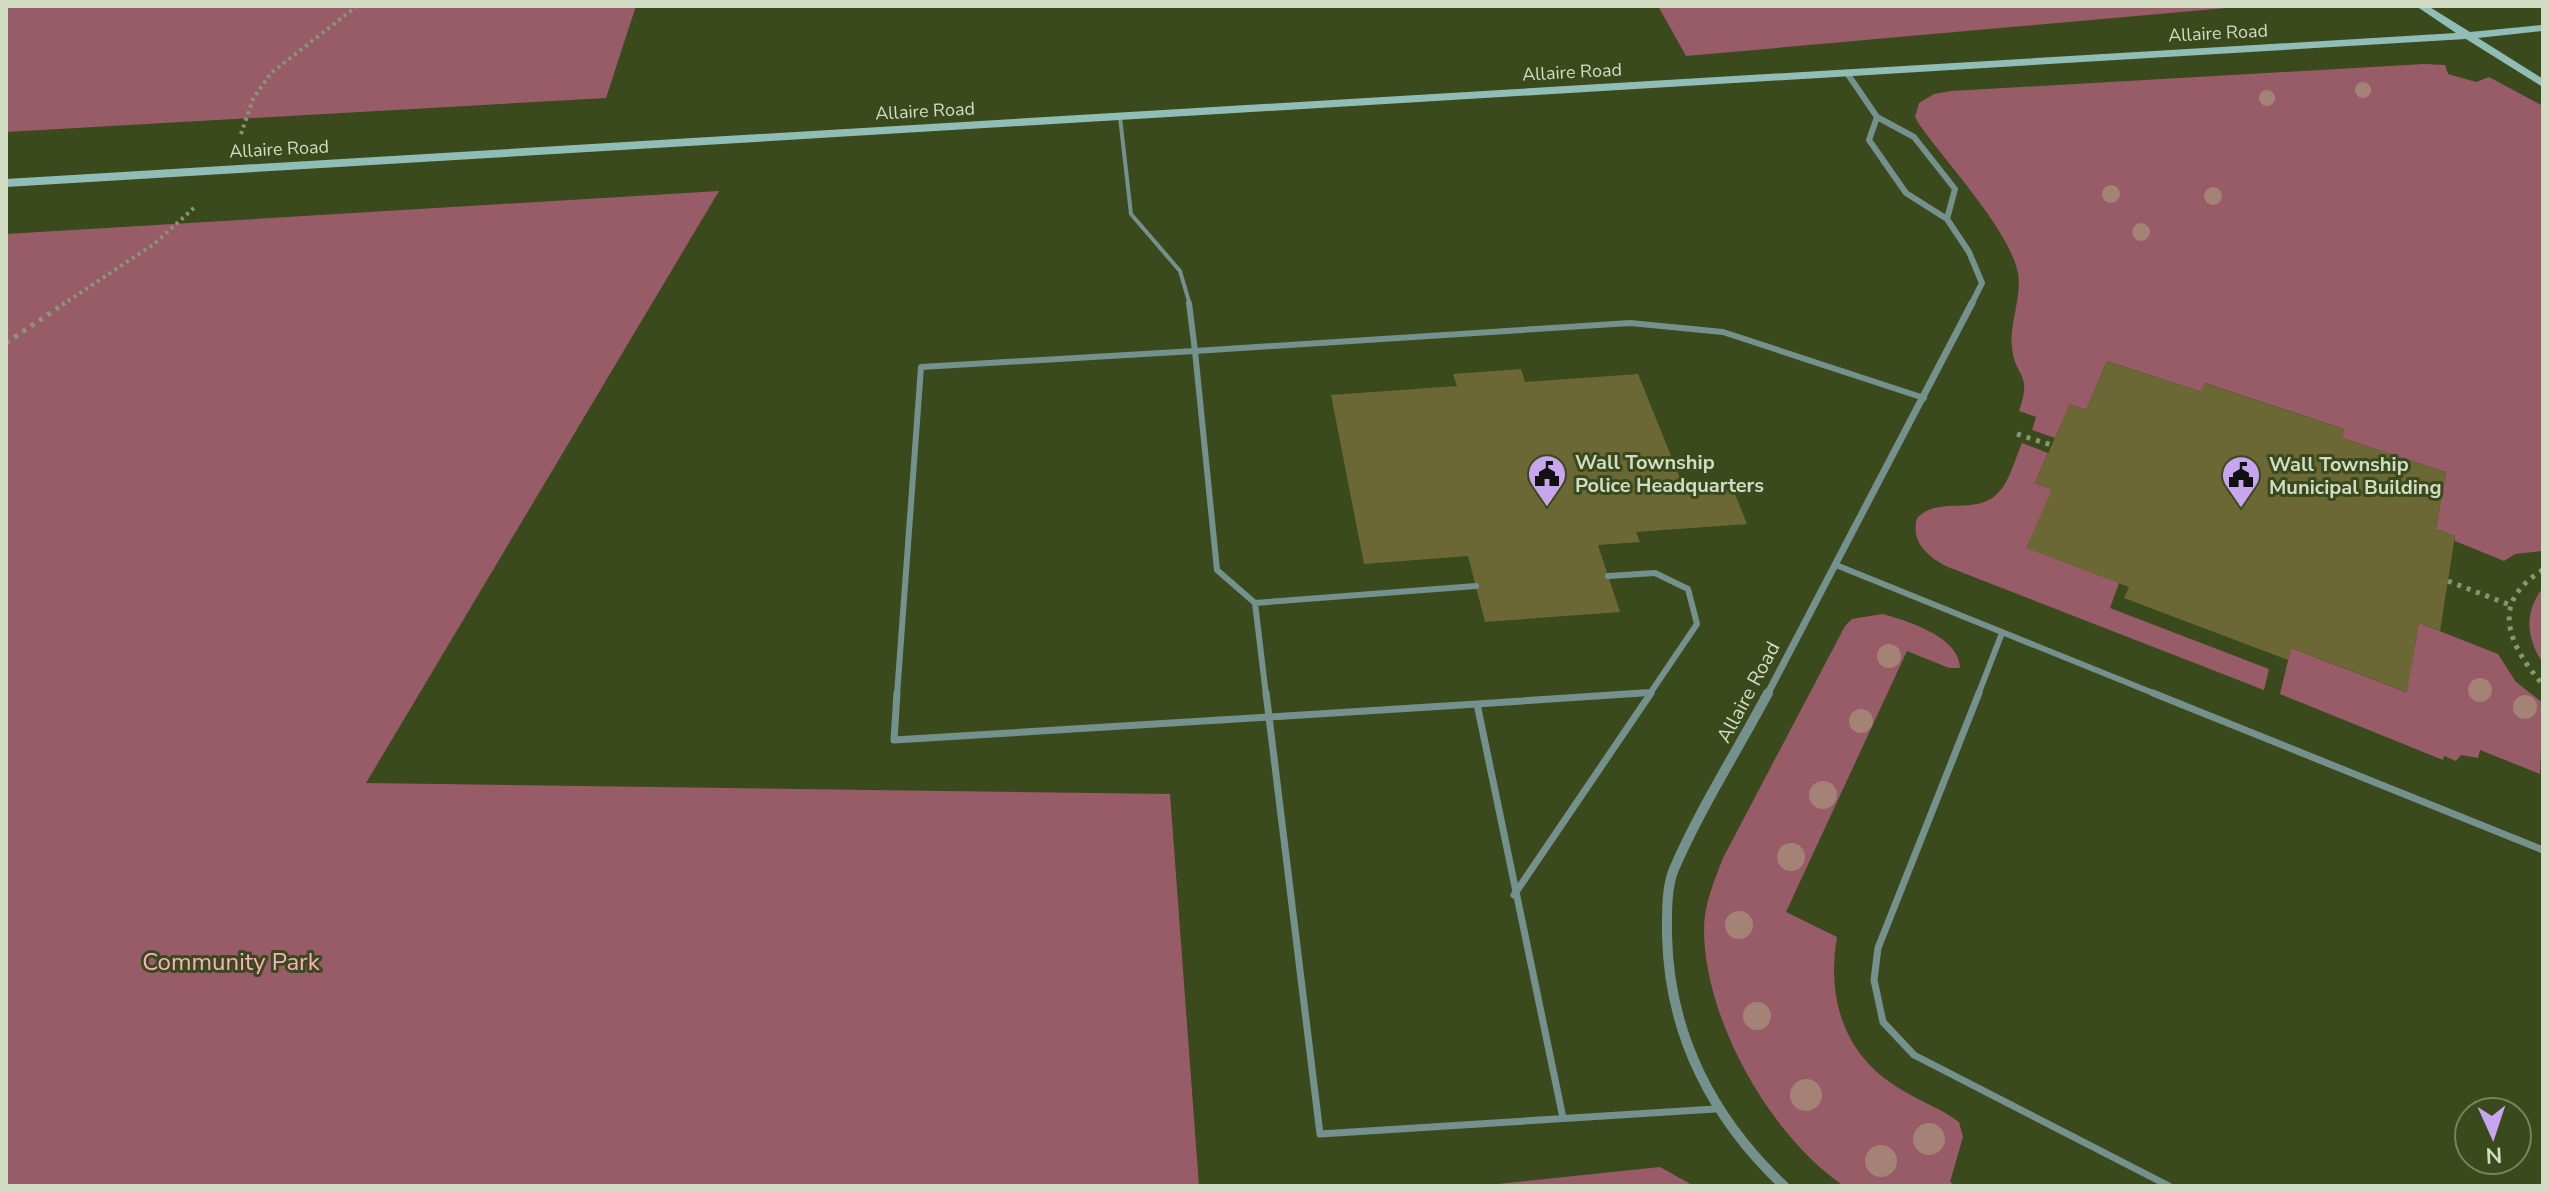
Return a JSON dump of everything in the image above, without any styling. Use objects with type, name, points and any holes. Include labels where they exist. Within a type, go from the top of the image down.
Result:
[{"type":"main road","points":[[2421,6],[2543,84]]},
{"type":"main road","name":"Allaire Road","points":[[6,183],[2465,36],[2543,28]]},
{"type":"street","points":[[1847,73],[1877,117],[1914,137],[1955,189],[1947,219]]},
{"type":"street","name":"Allaire Road","points":[[1784,1186],[1760,1167],[1715,1109],[1696,1067],[1672,990],[1666,952],[1666,907],[1673,872],[1925,398],[1982,283],[1969,252],[1947,219],[1906,193],[1869,140],[1877,117]]},
{"type":"lane","points":[[1120,117],[1131,214],[1180,271],[1190,306],[1217,570],[1255,603],[1320,1134],[1715,1109]]},
{"type":"lane","points":[[1651,692],[894,740],[921,367],[1630,323],[1676,325],[1723,332],[1925,398]]},
{"type":"lane","points":[[1836,565],[2543,850]]},
{"type":"lane","points":[[1514,895],[1697,624],[1688,589],[1655,573],[1608,576]]},
{"type":"lane","points":[[1255,603],[1476,586]]},
{"type":"lane","points":[[2002,633],[1878,948],[1874,980],[1883,1022],[1914,1055],[2169,1186]]},
{"type":"lane","points":[[1477,704],[1514,895],[1563,1118]]},
{"type":"path","points":[[6,343],[154,244],[193,209],[251,115],[251,100],[267,77],[357,6]]},
{"type":"path","points":[[2017,434],[2051,445]]},
{"type":"path","points":[[2543,570],[2521,583],[2507,612],[2513,642],[2521,658],[2543,685]]},
{"type":"path","points":[[2448,581],[2510,605]]},
{"type":"green space","points":[[6,6],[636,6],[606,98],[6,132]]},
{"type":"green space","points":[[1658,6],[2249,6],[1686,56]]},
{"type":"green space","points":[[2445,65],[2448,74],[2476,82],[2489,77],[2543,106],[2543,551],[2515,554],[2504,561],[2455,541],[2455,536],[2436,529],[2446,472],[2342,438],[2344,429],[2205,383],[2202,392],[2107,361],[2086,410],[2070,404],[2055,438],[2032,430],[2036,417],[2019,411],[2024,382],[2012,347],[2018,273],[2003,237],[1990,217],[1919,124],[1915,117],[1919,103],[1934,94],[1951,91]]},
{"type":"green space","name":"Community Park","points":[[719,191],[366,783],[1170,794],[1199,1186],[6,1186],[6,234]]},
{"type":"green space","points":[[2022,443],[2048,453],[2035,483],[2052,489],[2119,583],[2110,608],[2269,669],[2264,690],[1948,567],[1922,548],[1916,534],[1917,518],[1935,508],[1977,504],[1996,495],[2008,478]]},
{"type":"green space","points":[[2543,588],[2543,663],[2533,644],[2530,616]]},
{"type":"green space","points":[[1882,614],[1942,639],[1958,657],[1960,668],[1949,668],[1907,651],[1786,912],[1837,937],[1834,980],[1837,1000],[1850,1039],[1862,1056],[1894,1085],[1959,1122],[1963,1137],[1950,1182],[1957,1186],[1844,1186],[1817,1164],[1767,1106],[1746,1072],[1715,1000],[1707,964],[1706,911],[1723,858],[1845,626],[1852,619]]},
{"type":"green space","points":[[2419,623],[2498,654],[2516,682],[2543,703],[2540,774],[2480,750],[2478,758],[2461,755],[2456,761],[2444,756],[2443,760],[2280,694],[2291,648],[2406,692]]},
{"type":"green space","points":[[1660,1167],[1694,1186],[1479,1186]]},
{"type":"building","name":"Wall Township Municipal Building","points":[[2107,361],[2202,392],[2204,383],[2345,429],[2342,438],[2446,472],[2436,529],[2455,536],[2440,631],[2419,623],[2407,692],[2291,648],[2288,660],[2124,598],[2129,587],[2026,548],[2052,489],[2035,483],[2070,404],[2086,410]]},
{"type":"building","name":"Wall Township Police Headquarters","points":[[1521,369],[1525,382],[1638,374],[1686,493],[1733,489],[1747,524],[1636,532],[1640,542],[1598,545],[1620,612],[1485,622],[1468,556],[1364,564],[1331,395],[1457,386],[1453,374]]},
{"type":"place","name":"Wall Township Police Headquarters","points":[[1547,508]]},
{"type":"place","name":"Wall Township Municipal Building","points":[[2241,509]]}]
